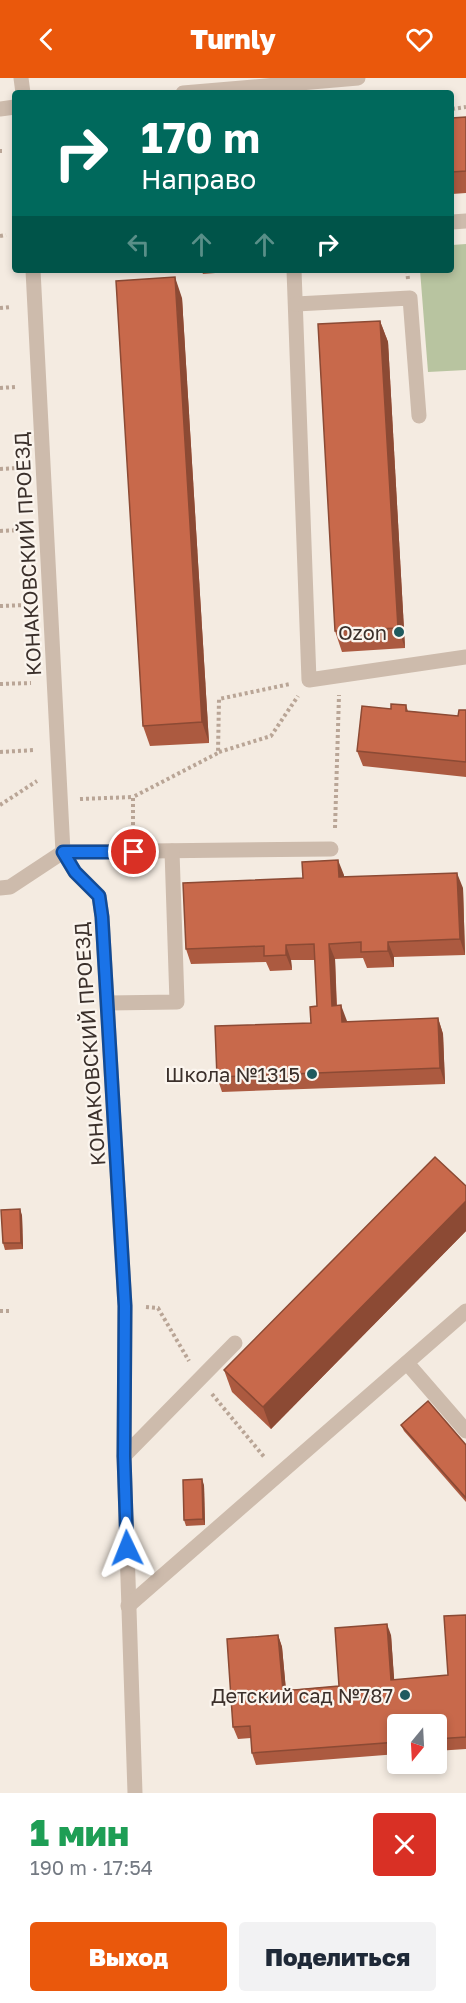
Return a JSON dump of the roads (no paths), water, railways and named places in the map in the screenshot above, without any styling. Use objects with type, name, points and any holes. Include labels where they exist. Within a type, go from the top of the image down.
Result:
[{"type":"street","points":[[218,90],[358,78]]},
{"type":"street","name":"КОНАКОВСКИЙ ПРОЕЗД","points":[[33,273],[63,852],[75,872],[99,896],[108,1003],[125,1306],[124,1456],[135,1793]]},
{"type":"street","points":[[294,273],[309,680],[466,657]]},
{"type":"street","points":[[296,304],[410,298],[419,416]]},
{"type":"street","points":[[0,888],[10,887],[63,852],[331,849]]},
{"type":"street","points":[[108,1003],[177,1002],[172,852]]},
{"type":"street","points":[[128,1606],[466,1311]]},
{"type":"street","points":[[124,1456],[235,1343]]},
{"type":"street","points":[[406,1363],[466,1431]]},
{"type":"place","name":"Ozon","points":[[399,632]]},
{"type":"place","name":"Школа №1315","points":[[312,1074]]},
{"type":"place","name":"Детский сад №787","points":[[405,1695]]}]
